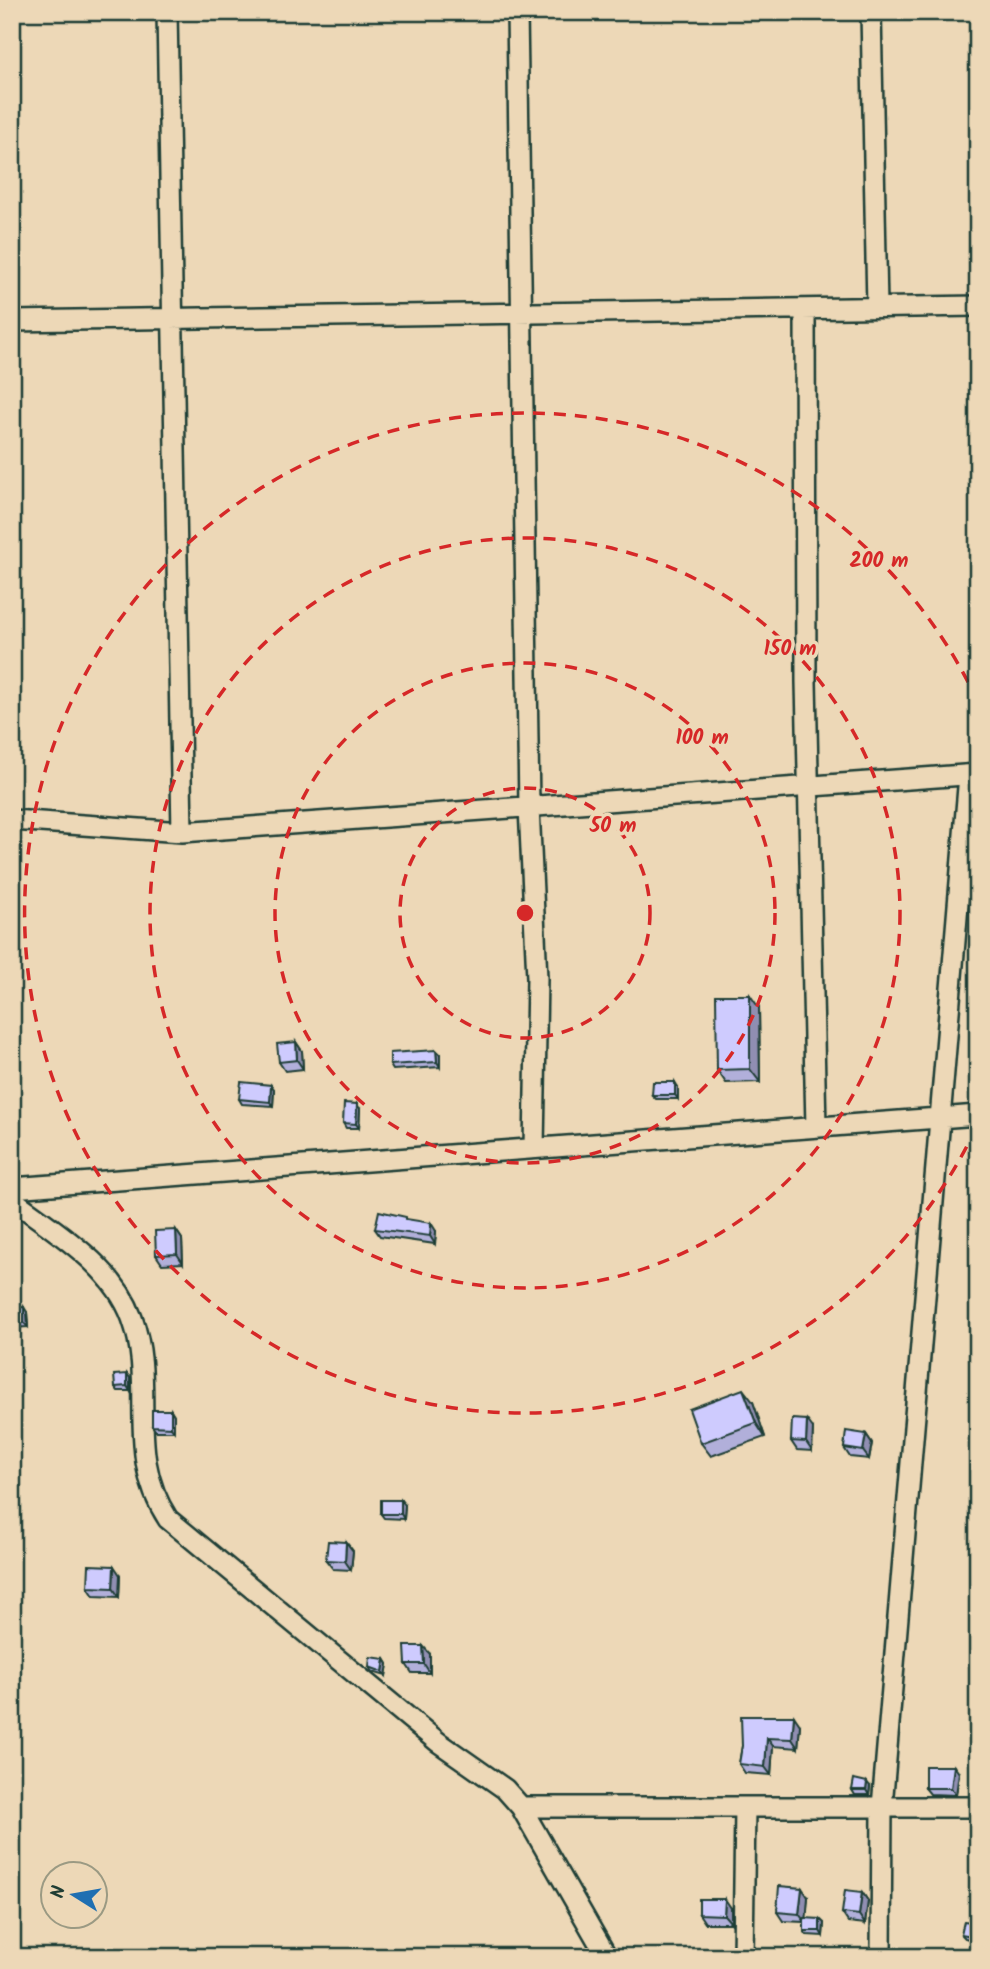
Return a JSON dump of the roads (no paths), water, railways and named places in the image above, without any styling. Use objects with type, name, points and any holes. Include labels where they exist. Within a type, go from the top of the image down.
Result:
[{"type":"street","points":[[167,12],[182,832]]},
{"type":"street","points":[[517,12],[529,807],[537,978],[534,1147]]},
{"type":"street","points":[[871,12],[877,307]]},
{"type":"street","points":[[12,321],[978,306]]},
{"type":"street","points":[[805,309],[808,786],[816,1127]]},
{"type":"street","points":[[12,820],[182,832],[973,775],[940,1118],[882,1807],[881,1957]]},
{"type":"street","points":[[12,1188],[978,1115]]},
{"type":"street","points":[[12,1199],[70,1242],[109,1279],[132,1317],[142,1362],[144,1458],[153,1497],[168,1519],[438,1742],[505,1789],[521,1807],[607,1957]]},
{"type":"street","points":[[521,1807],[978,1807]]},
{"type":"street","points":[[743,1957],[745,1807]]}]
